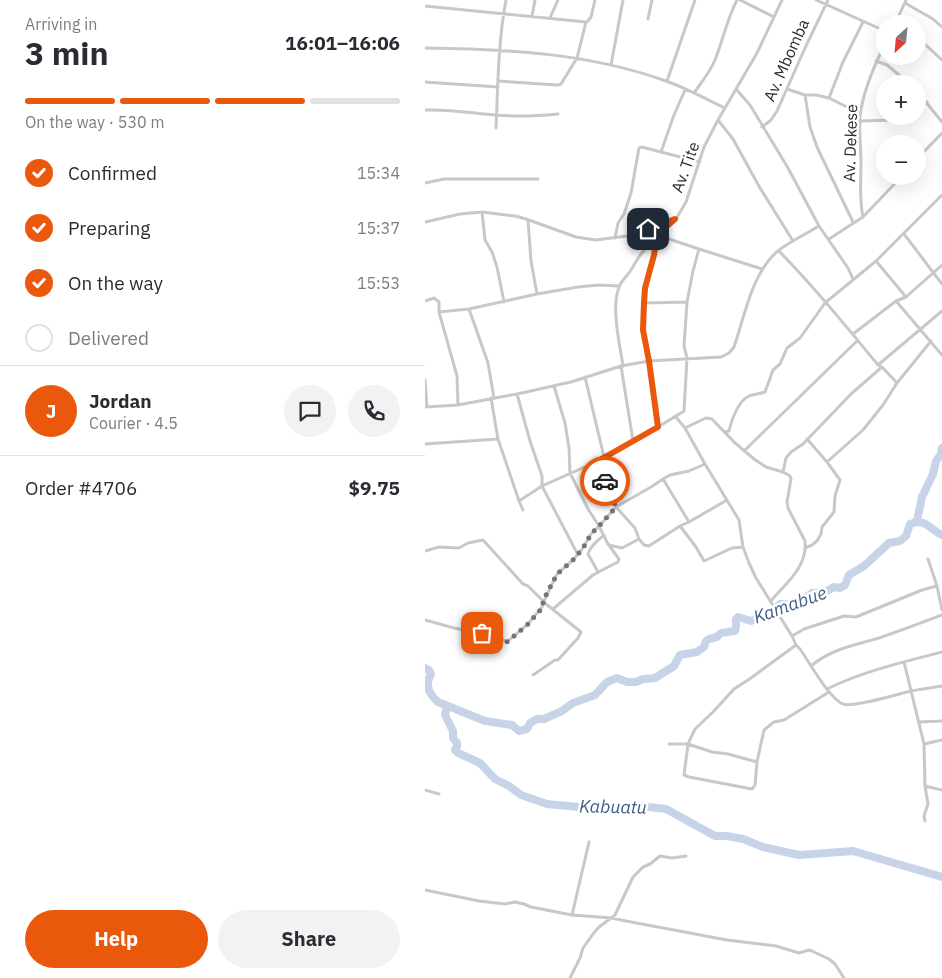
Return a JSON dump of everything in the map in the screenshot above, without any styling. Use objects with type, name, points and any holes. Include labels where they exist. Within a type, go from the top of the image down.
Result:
[{"type":"street","points":[[496,128],[499,50],[506,0]]},
{"type":"street","points":[[532,16],[535,0]]},
{"type":"street","points":[[550,18],[558,0]]},
{"type":"street","points":[[498,81],[559,85],[577,58],[586,22],[590,20],[595,0]]},
{"type":"street","points":[[611,65],[623,0]]},
{"type":"street","points":[[648,19],[652,0]]},
{"type":"street","points":[[667,81],[695,0]]},
{"type":"street","points":[[694,93],[715,60],[730,13],[738,0],[774,17]]},
{"type":"street","name":"Av. Tite","points":[[657,235],[675,219],[686,202],[705,147],[718,120],[757,53],[782,0]]},
{"type":"street","points":[[816,0],[876,28]]},
{"type":"street","name":"Av. Mbomba","points":[[763,126],[771,120],[777,111],[828,0]]},
{"type":"street","points":[[900,15],[905,2],[933,19],[942,28]]},
{"type":"street","points":[[425,6],[586,22]]},
{"type":"street","points":[[829,98],[843,62],[863,22]]},
{"type":"street","points":[[926,45],[942,60]]},
{"type":"street","points":[[425,48],[499,50],[553,54],[577,58],[611,65],[667,81],[725,108]]},
{"type":"street","name":"Av. Dekese","points":[[863,217],[860,202],[860,117],[876,61]]},
{"type":"street","points":[[887,65],[899,75]]},
{"type":"street","points":[[425,82],[498,87]]},
{"type":"street","points":[[736,89],[750,105],[763,126],[819,226],[848,268],[853,280]]},
{"type":"street","points":[[787,89],[805,95],[829,98],[847,107],[860,117]]},
{"type":"street","points":[[661,152],[685,90]]},
{"type":"street","points":[[805,95],[810,127],[817,147],[853,222]]},
{"type":"street","points":[[927,102],[942,122]]},
{"type":"street","points":[[425,110],[454,110],[496,115],[531,116],[558,114]]},
{"type":"street","points":[[718,120],[733,139],[793,242]]},
{"type":"street","points":[[860,121],[876,120]]},
{"type":"street","points":[[926,150],[942,133]]},
{"type":"street","points":[[615,238],[618,223],[624,214],[631,193],[639,148],[642,147],[700,162]]},
{"type":"street","points":[[425,183],[444,179],[538,179]]},
{"type":"street","points":[[829,239],[863,217],[893,185]]},
{"type":"street","points":[[725,432],[729,431],[734,414],[745,399],[749,396],[765,392],[773,370],[780,364],[787,348],[800,338],[825,303],[877,260],[942,195]]},
{"type":"street","points":[[425,222],[460,214],[482,212],[515,216],[576,237],[596,240],[627,236],[675,219]]},
{"type":"street","points":[[482,212],[485,240],[492,252],[497,267],[504,302]]},
{"type":"street","points":[[528,220],[531,261],[537,294]]},
{"type":"street","points":[[425,380],[426,407],[458,405],[554,386],[622,366],[649,361],[721,357],[729,353],[734,347],[750,297],[763,269],[779,251],[819,226]]},
{"type":"street","points":[[904,234],[942,284]]},
{"type":"street","points":[[658,427],[643,330],[645,288],[657,242],[657,235],[763,269]]},
{"type":"street","points":[[633,440],[615,314],[616,301],[619,286],[640,254],[648,246],[657,242]]},
{"type":"street","points":[[519,501],[542,486],[598,461],[683,412],[687,358],[684,346],[687,302],[699,249]]},
{"type":"street","points":[[779,251],[853,334],[877,365],[882,367],[897,383]]},
{"type":"street","points":[[877,260],[906,297]]},
{"type":"street","points":[[853,334],[896,301],[906,297],[942,265]]},
{"type":"street","points":[[439,312],[469,310],[537,294],[578,287],[619,286]]},
{"type":"street","points":[[425,301],[433,298],[439,302],[439,312],[457,376],[458,405]]},
{"type":"street","points":[[896,301],[942,355]]},
{"type":"street","points":[[644,303],[687,302]]},
{"type":"street","points":[[469,310],[488,363],[498,439],[523,510]]},
{"type":"street","points":[[877,365],[942,311]]},
{"type":"street","points":[[744,451],[858,340]]},
{"type":"street","points":[[827,462],[863,430],[883,405],[897,383],[931,341]]},
{"type":"street","points":[[783,472],[786,458],[851,394],[882,367]]},
{"type":"street","points":[[585,377],[604,457]]},
{"type":"street","points":[[553,609],[598,572],[619,560],[588,509],[571,473],[565,423],[554,386]]},
{"type":"street","points":[[517,394],[542,476],[542,486],[578,555]]},
{"type":"street","points":[[675,416],[685,428],[739,520],[743,547],[756,578],[771,600],[796,645],[828,690],[840,702],[846,705],[942,686]]},
{"type":"street","points":[[685,428],[709,418],[744,451],[766,467],[790,476],[788,508],[805,542],[805,548],[799,568],[789,582],[771,600]]},
{"type":"street","points":[[425,444],[498,439]]},
{"type":"street","points":[[805,548],[817,541],[822,527],[834,512],[835,496],[840,480],[807,439]]},
{"type":"street","points":[[598,461],[616,507],[635,528],[639,539],[644,545],[649,546],[727,500]]},
{"type":"street","points":[[425,620],[495,636],[507,642],[528,624],[543,607],[543,601],[557,574],[578,555],[591,534],[616,507],[663,479],[705,464]]},
{"type":"street","points":[[663,479],[689,522]]},
{"type":"street","points":[[680,526],[704,561],[731,548],[743,547]]},
{"type":"street","points":[[598,572],[588,551],[603,535]]},
{"type":"street","points":[[608,544],[622,548],[639,539]]},
{"type":"street","points":[[425,551],[439,547],[459,548],[468,543],[483,540],[523,584],[528,586],[581,632],[558,660],[555,660],[533,675]]},
{"type":"street","points":[[928,558],[942,610]]},
{"type":"street","points":[[792,636],[795,633],[844,616],[856,618],[942,581]]},
{"type":"street","points":[[811,666],[821,657],[845,647],[881,637],[942,615]]},
{"type":"street","points":[[796,645],[734,688],[695,729],[688,744],[684,774],[686,777],[752,789],[755,785],[757,762],[764,730],[774,722],[784,720],[847,679],[942,652]]},
{"type":"street","points":[[904,662],[923,744],[928,804],[924,816],[925,820]]},
{"type":"street","points":[[919,722],[942,720]]},
{"type":"street","points":[[923,744],[942,740]]},
{"type":"street","points":[[669,744],[688,744],[757,762]]},
{"type":"street","points":[[925,786],[942,790]]},
{"type":"street","points":[[425,790],[439,794]]},
{"type":"street","points":[[572,915],[589,842]]},
{"type":"street","points":[[570,978],[583,948],[599,926],[615,915],[637,873],[660,856],[672,858],[686,856]]},
{"type":"street","points":[[425,890],[479,901],[505,904],[515,902],[572,915],[612,918],[727,940],[776,946],[799,953],[809,950],[817,952],[835,964],[844,978]]},
{"type":"waterway","points":[[917,521],[922,497],[942,448]]},
{"type":"waterway","name":"Kamabue","points":[[425,668],[431,674],[428,682],[429,689],[438,702],[485,721],[512,725],[519,731],[527,729],[530,723],[537,719],[544,719],[562,711],[573,703],[595,695],[607,682],[617,678],[627,682],[655,678],[674,666],[680,655],[697,652],[704,647],[709,639],[717,637],[721,633],[735,631],[736,619],[738,617],[751,621],[770,614],[780,604],[795,605],[812,593],[823,593],[834,587],[840,588],[845,585],[849,575],[864,566],[889,543],[900,541],[906,536],[910,524],[924,523],[942,535]]},
{"type":"waterway","name":"Kabuatu","points":[[447,706],[445,715],[453,731],[453,738],[457,743],[455,750],[458,753],[480,763],[495,779],[521,795],[547,804],[622,811],[640,806],[666,809],[715,836],[743,839],[763,847],[799,855],[853,851],[942,877]]},
{"type":"way so far","points":[[482,633],[495,636],[507,642],[528,624],[543,607],[543,601],[557,574],[578,555],[591,534],[616,507],[605,481]]},
{"type":"route","points":[[605,481],[598,461],[658,427],[643,330],[645,288],[657,242],[657,235],[675,219],[648,229]]}]
